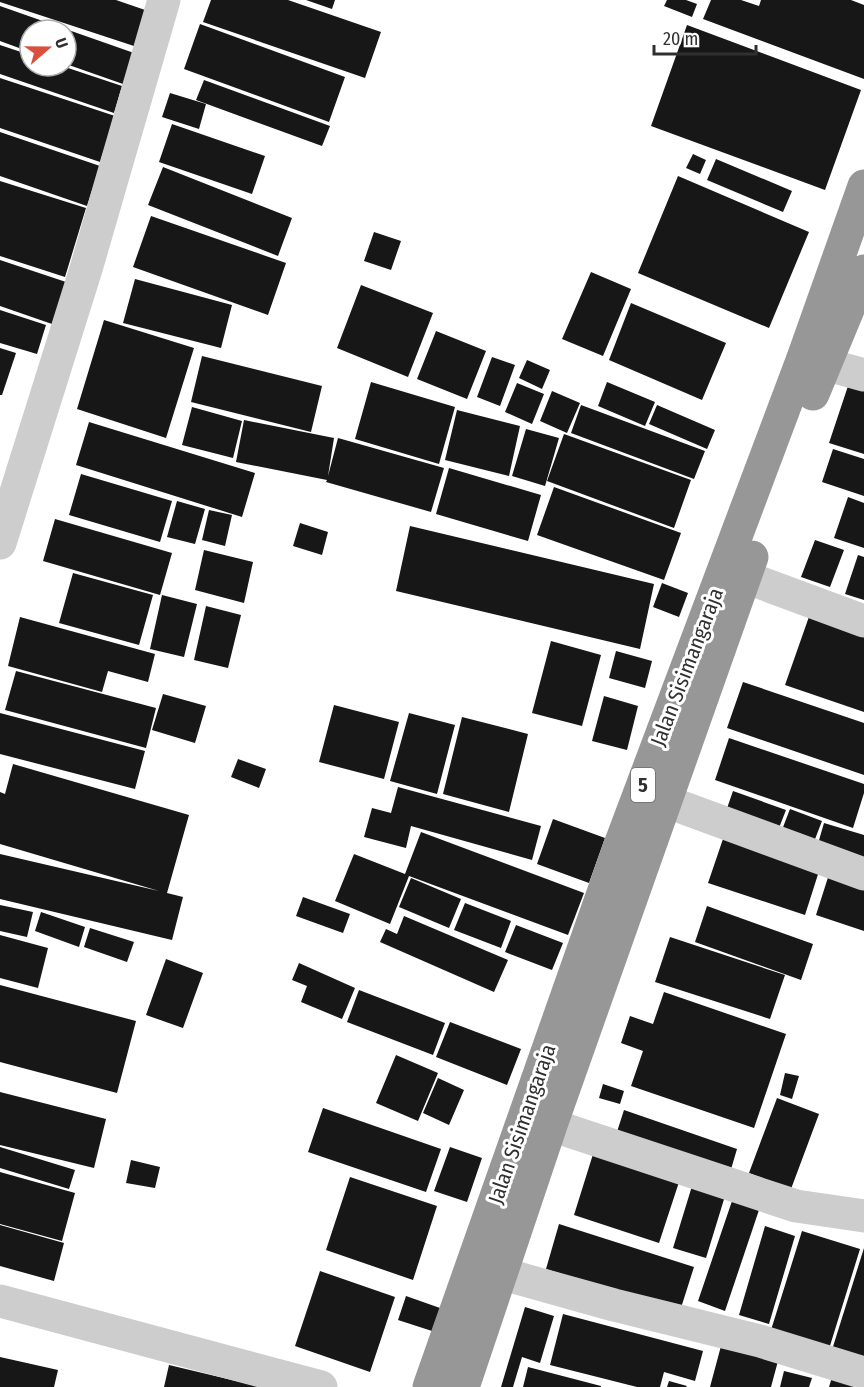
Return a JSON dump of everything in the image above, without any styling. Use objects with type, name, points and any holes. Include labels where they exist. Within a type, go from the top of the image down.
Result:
[{"type":"highway","name":"Jalan Sisimangaraja","points":[[464,1387],[551,1125],[745,577],[813,361],[864,186]]},
{"type":"highway","name":"Jalan Sisimangaraja","points":[[429,1387],[616,856],[813,361],[864,271]]},
{"type":"street","points":[[0,543],[86,269],[157,2]]},
{"type":"street","points":[[813,361],[864,375]]},
{"type":"street","points":[[745,577],[864,621]]},
{"type":"street","points":[[665,801],[864,874]]},
{"type":"street","points":[[551,1125],[796,1206],[864,1216]]},
{"type":"street","points":[[503,1274],[614,1305],[760,1341],[864,1373]]},
{"type":"street","points":[[0,1301],[321,1387]]},
{"type":"building","points":[[0,0],[116,0],[148,11],[137,47],[78,28],[78,18],[49,18],[0,2]]},
{"type":"building","points":[[211,0],[288,0],[381,32],[365,78],[203,22]]},
{"type":"building","points":[[306,0],[335,0],[332,9]]},
{"type":"building","points":[[667,0],[686,0],[697,4],[692,17],[664,6]]},
{"type":"building","points":[[711,0],[741,0],[759,6],[761,0],[851,0],[864,5],[864,79],[703,19]]},
{"type":"building","points":[[0,6],[34,18],[18,18],[18,48],[0,41]]},
{"type":"building","points":[[200,24],[345,77],[329,122],[184,69]]},
{"type":"building","points":[[687,25],[861,90],[825,190],[651,126]]},
{"type":"building","points":[[78,33],[134,53],[123,84],[78,68]]},
{"type":"building","points":[[0,45],[18,51],[18,78],[78,78],[78,71],[122,86],[114,113],[0,74]]},
{"type":"building","points":[[0,78],[115,116],[100,162],[0,128]]},
{"type":"building","points":[[204,80],[330,126],[322,146],[196,100]]},
{"type":"building","points":[[170,93],[206,104],[199,129],[162,117]]},
{"type":"building","points":[[172,124],[265,156],[252,194],[159,162]]},
{"type":"building","points":[[0,132],[100,166],[87,206],[0,176]]},
{"type":"building","points":[[693,154],[706,160],[700,174],[686,168]]},
{"type":"building","points":[[716,159],[792,191],[783,212],[707,180]]},
{"type":"building","points":[[163,167],[292,218],[278,256],[148,205]]},
{"type":"building","points":[[678,176],[809,232],[769,328],[638,273]]},
{"type":"building","points":[[0,181],[86,208],[65,277],[0,256]]},
{"type":"building","points":[[151,216],[286,263],[268,315],[133,267]]},
{"type":"building","points":[[374,232],[401,241],[391,270],[364,261]]},
{"type":"building","points":[[0,260],[66,282],[52,324],[0,306]]},
{"type":"building","points":[[591,272],[631,289],[603,356],[562,339]]},
{"type":"building","points":[[135,279],[232,305],[221,348],[123,323]]},
{"type":"building","points":[[361,285],[433,313],[408,377],[337,348]]},
{"type":"building","points":[[631,303],[726,343],[702,400],[609,360]]},
{"type":"building","points":[[0,310],[46,325],[37,354],[0,343]]},
{"type":"building","points":[[104,320],[194,348],[166,438],[77,409]]},
{"type":"building","points":[[436,331],[486,351],[467,399],[417,379]]},
{"type":"building","points":[[0,348],[16,353],[2,395],[0,395]]},
{"type":"building","points":[[202,356],[322,386],[311,432],[191,402]]},
{"type":"building","points":[[492,357],[515,365],[500,406],[477,397]]},
{"type":"building","points":[[527,360],[550,370],[542,389],[519,378]]},
{"type":"building","points":[[850,380],[864,385],[864,454],[829,443]]},
{"type":"building","points":[[371,382],[455,407],[439,464],[355,439]]},
{"type":"building","points":[[607,382],[655,402],[645,426],[598,406]]},
{"type":"building","points":[[517,383],[544,394],[532,424],[505,412]]},
{"type":"building","points":[[552,391],[580,403],[567,433],[540,421]]},
{"type":"building","points":[[581,405],[705,451],[694,479],[571,433]]},
{"type":"building","points":[[657,405],[715,430],[707,449],[649,424]]},
{"type":"building","points":[[192,407],[242,421],[233,458],[182,445]]},
{"type":"building","points":[[457,410],[520,426],[509,476],[445,460]]},
{"type":"building","points":[[244,420],[334,438],[328,476],[338,438],[444,468],[431,512],[326,482],[327,480],[236,462]]},
{"type":"building","points":[[89,422],[255,473],[242,517],[76,465]]},
{"type":"building","points":[[526,429],[559,438],[545,486],[512,476]]},
{"type":"building","points":[[564,434],[691,480],[674,528],[547,481]]},
{"type":"building","points":[[833,449],[864,459],[864,496],[822,482]]},
{"type":"building","points":[[449,468],[541,495],[528,541],[436,514]]},
{"type":"building","points":[[81,474],[172,501],[160,542],[69,515]]},
{"type":"building","points":[[554,487],[681,533],[664,580],[537,535]]},
{"type":"building","points":[[848,497],[864,503],[864,548],[834,538]]},
{"type":"building","points":[[177,501],[205,509],[195,544],[167,537]]},
{"type":"building","points":[[209,510],[232,515],[225,546],[202,540]]},
{"type":"building","points":[[55,519],[172,553],[160,595],[43,561]]},
{"type":"building","points":[[300,523],[328,532],[322,555],[293,546]]},
{"type":"building","points":[[410,526],[654,584],[640,649],[396,591]]},
{"type":"building","points":[[815,540],[844,550],[830,587],[801,577]]},
{"type":"building","points":[[204,550],[253,562],[244,603],[195,590]]},
{"type":"building","points":[[858,555],[864,557],[864,600],[845,594]]},
{"type":"building","points":[[73,573],[153,595],[139,645],[59,623]]},
{"type":"building","points":[[662,583],[688,593],[679,617],[653,607]]},
{"type":"building","points":[[162,595],[197,604],[184,657],[150,649]]},
{"type":"building","points":[[206,606],[241,615],[228,668],[194,660]]},
{"type":"building","points":[[811,611],[864,630],[864,712],[785,685]]},
{"type":"building","points":[[20,617],[155,654],[148,682],[108,671],[102,692],[8,666]]},
{"type":"building","points":[[551,641],[601,655],[582,726],[532,713]]},
{"type":"building","points":[[616,651],[652,661],[645,688],[609,678]]},
{"type":"building","points":[[16,671],[156,708],[146,748],[5,710]]},
{"type":"building","points":[[743,682],[864,723],[864,775],[727,728]]},
{"type":"building","points":[[163,694],[206,706],[195,743],[152,730]]},
{"type":"building","points":[[604,696],[638,706],[627,750],[592,741]]},
{"type":"building","points":[[334,705],[399,722],[384,779],[319,762]]},
{"type":"building","points":[[0,713],[145,751],[135,789],[0,754]]},
{"type":"building","points":[[409,713],[455,725],[437,794],[390,781]]},
{"type":"building","points":[[462,717],[528,734],[509,812],[443,794]]},
{"type":"building","points":[[729,738],[864,784],[864,793],[853,828],[715,780]]},
{"type":"building","points":[[238,759],[266,769],[259,788],[231,777]]},
{"type":"building","points":[[13,764],[189,815],[167,893],[183,897],[172,940],[0,899],[0,854],[159,891],[0,844],[0,792],[5,794]]},
{"type":"building","points":[[398,787],[541,826],[532,860],[411,826],[406,848],[364,837],[372,808],[391,813]]},
{"type":"building","points":[[733,791],[786,810],[777,833],[725,814]]},
{"type":"building","points":[[790,809],[822,821],[812,847],[780,835]]},
{"type":"building","points":[[553,819],[605,838],[589,883],[537,864]]},
{"type":"building","points":[[824,823],[864,835],[864,869],[815,854]]},
{"type":"building","points":[[421,832],[584,893],[568,935],[409,876],[390,924],[335,901],[354,854],[405,874]]},
{"type":"building","points":[[724,836],[820,868],[805,915],[708,883]]},
{"type":"building","points":[[831,868],[864,879],[864,931],[816,915]]},
{"type":"building","points":[[411,878],[461,899],[449,928],[399,907]]},
{"type":"building","points":[[303,897],[350,914],[343,933],[296,916]]},
{"type":"building","points":[[465,903],[511,921],[501,948],[454,930]]},
{"type":"building","points":[[0,905],[33,912],[27,937],[0,931]]},
{"type":"building","points":[[707,906],[813,944],[801,980],[695,942]]},
{"type":"building","points":[[41,912],[85,927],[79,947],[35,931]]},
{"type":"building","points":[[404,916],[508,960],[494,992],[380,942],[386,929],[397,934]]},
{"type":"building","points":[[516,925],[563,943],[552,970],[505,952]]},
{"type":"building","points":[[90,928],[134,942],[127,962],[84,947]]},
{"type":"building","points":[[0,935],[48,948],[38,988],[0,978]]},
{"type":"building","points":[[670,937],[785,975],[770,1019],[655,982]]},
{"type":"building","points":[[166,959],[203,973],[183,1028],[146,1015]]},
{"type":"building","points":[[299,963],[355,988],[342,1019],[301,1002],[307,986],[292,980]]},
{"type":"building","points":[[0,985],[136,1021],[117,1093],[0,1062]]},
{"type":"building","points":[[359,990],[445,1023],[433,1055],[347,1022]]},
{"type":"building","points":[[664,992],[786,1034],[754,1128],[631,1086],[643,1051],[621,1043],[630,1016],[653,1024]]},
{"type":"building","points":[[450,1022],[521,1049],[507,1085],[436,1057]]},
{"type":"building","points":[[396,1055],[438,1073],[418,1121],[376,1103]]},
{"type":"building","points":[[785,1073],[799,1076],[792,1099],[780,1095]]},
{"type":"building","points":[[438,1078],[464,1090],[449,1125],[423,1113]]},
{"type":"building","points":[[603,1084],[624,1091],[620,1104],[599,1098]]},
{"type":"building","points":[[0,1092],[106,1119],[94,1168],[0,1145]]},
{"type":"building","points":[[777,1098],[819,1114],[791,1189],[749,1173]]},
{"type":"building","points":[[323,1108],[441,1149],[426,1192],[308,1152]]},
{"type":"building","points":[[624,1110],[737,1149],[729,1176],[615,1138]]},
{"type":"building","points":[[0,1147],[75,1170],[69,1189],[0,1168]]},
{"type":"building","points":[[450,1147],[482,1158],[467,1202],[434,1191]]},
{"type":"building","points":[[594,1151],[680,1179],[659,1243],[574,1215]]},
{"type":"building","points":[[131,1160],[160,1167],[155,1188],[126,1183]]},
{"type":"building","points":[[0,1172],[75,1193],[62,1241],[0,1224]]},
{"type":"building","points":[[350,1177],[437,1206],[413,1280],[326,1250]]},
{"type":"building","points":[[692,1186],[725,1196],[706,1258],[673,1248]]},
{"type":"building","points":[[732,1201],[759,1210],[725,1311],[698,1301]]},
{"type":"building","points":[[559,1224],[694,1267],[680,1311],[546,1269]]},
{"type":"building","points":[[0,1225],[64,1243],[54,1281],[0,1266]]},
{"type":"building","points":[[765,1226],[795,1236],[769,1324],[739,1315]]},
{"type":"building","points":[[802,1231],[860,1249],[829,1349],[771,1330]]},
{"type":"building","points":[[864,1248],[864,1364],[831,1353]]},
{"type":"building","points":[[320,1271],[395,1297],[370,1372],[295,1346]]},
{"type":"building","points":[[406,1296],[440,1308],[432,1331],[398,1320]]},
{"type":"building","points":[[525,1307],[554,1316],[540,1363],[522,1357],[513,1387],[501,1387]]},
{"type":"building","points":[[563,1314],[703,1351],[695,1381],[664,1372],[660,1387],[637,1387],[550,1365]]},
{"type":"building","points":[[721,1346],[778,1361],[771,1387],[710,1387]]},
{"type":"building","points":[[0,1357],[58,1370],[54,1387],[0,1387]]},
{"type":"building","points":[[169,1365],[257,1386],[257,1387],[164,1387]]},
{"type":"building","points":[[528,1367],[601,1386],[601,1387],[523,1387]]},
{"type":"building","points":[[784,1371],[812,1378],[809,1387],[780,1387]]},
{"type":"building","points":[[832,1377],[864,1387],[829,1387]]},
{"type":"building","points":[[669,1381],[687,1386],[667,1387]]}]
